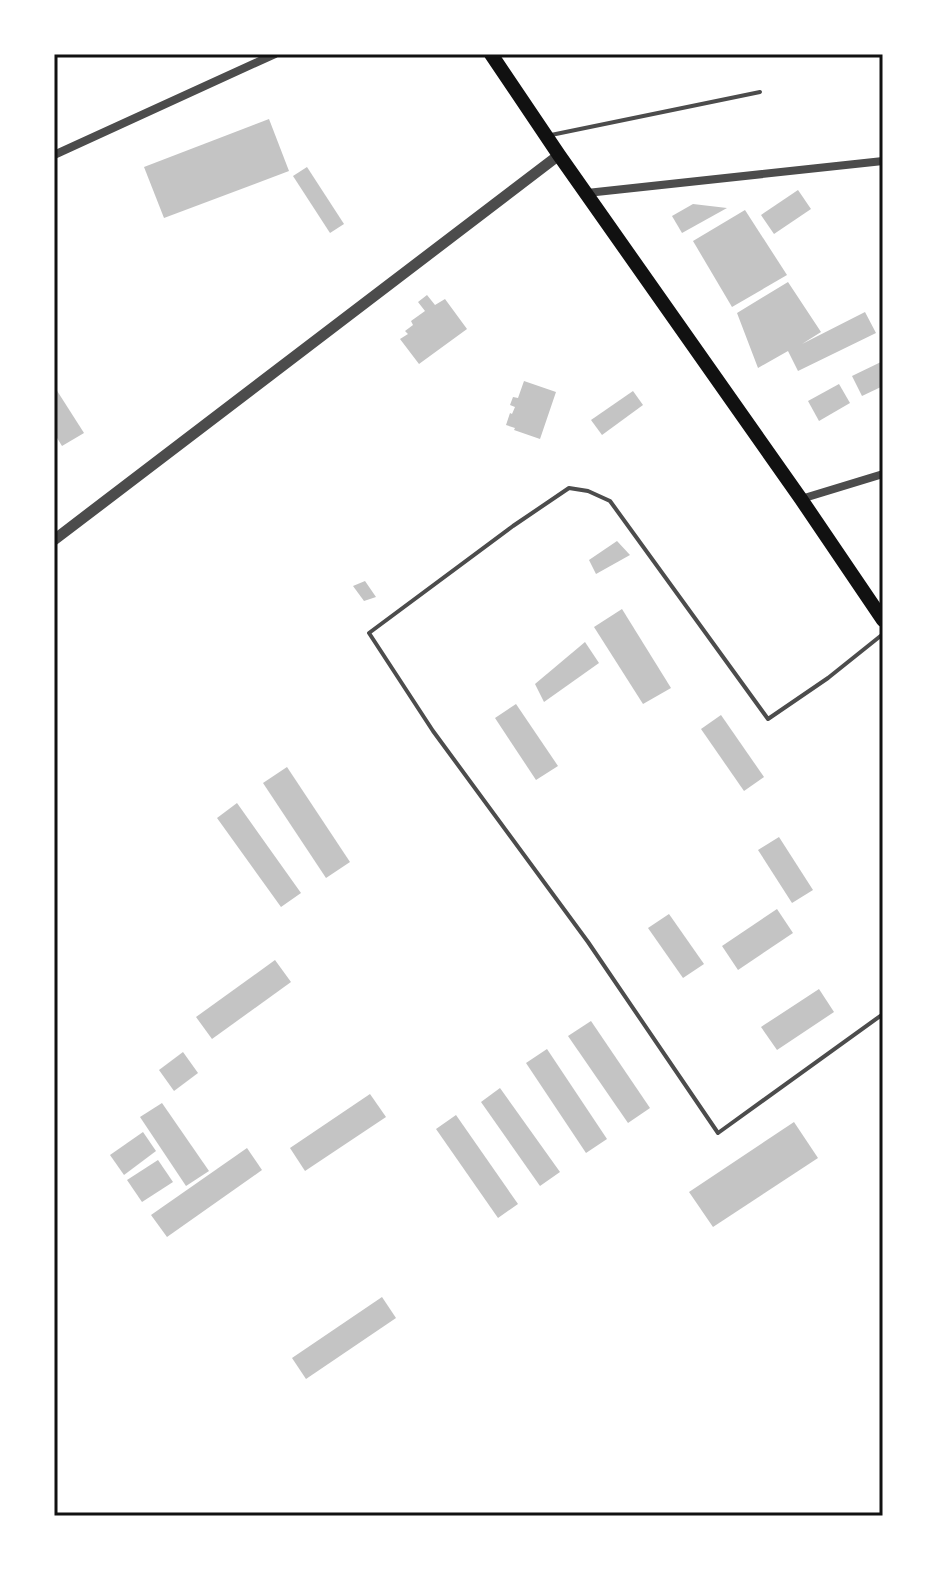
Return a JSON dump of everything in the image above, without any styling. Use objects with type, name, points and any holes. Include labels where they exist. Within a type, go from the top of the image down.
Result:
[{"type":"main road","points":[[491,54],[882,616]]},
{"type":"street","points":[[54,155],[275,54]]},
{"type":"street","points":[[54,540],[559,155]]},
{"type":"street","points":[[587,193],[883,161]]},
{"type":"street","points":[[801,499],[883,474]]},
{"type":"lane","points":[[546,136],[760,92]]},
{"type":"lane","points":[[883,634],[828,678],[768,719],[610,501],[588,491],[569,488],[369,633],[433,731],[588,942],[718,1133],[883,1014]]},
{"type":"building","points":[[269,119],[289,171],[164,218],[144,167]]},
{"type":"building","points":[[307,167],[344,224],[330,233],[293,176]]},
{"type":"building","points":[[798,190],[811,209],[774,234],[761,215]]},
{"type":"building","points":[[693,204],[727,208],[682,233],[672,216]]},
{"type":"building","points":[[745,210],[787,275],[732,307],[693,241]]},
{"type":"building","points":[[788,282],[821,332],[802,344],[865,312],[876,333],[798,371],[788,351],[758,368],[737,313]]},
{"type":"building","points":[[427,295],[435,305],[445,299],[467,329],[419,364],[400,339],[408,334],[405,331],[413,325],[411,321],[425,311],[418,302]]},
{"type":"building","points":[[883,361],[883,386],[862,396],[852,376]]},
{"type":"building","points":[[524,381],[556,392],[540,439],[506,425],[515,407],[510,405],[513,397],[518,398]]},
{"type":"building","points":[[839,384],[850,403],[819,421],[808,401]]},
{"type":"building","points":[[54,386],[84,433],[62,446],[54,433]]},
{"type":"building","points":[[633,391],[643,405],[602,435],[591,420]]},
{"type":"building","points":[[617,541],[630,555],[596,574],[589,560]]},
{"type":"building","points":[[365,581],[376,597],[364,601],[353,586]]},
{"type":"building","points":[[622,609],[671,688],[643,704],[594,627]]},
{"type":"building","points":[[585,642],[599,663],[544,702],[535,684]]},
{"type":"building","points":[[516,704],[558,766],[536,780],[495,718]]},
{"type":"building","points":[[721,715],[764,777],[744,791],[701,729]]},
{"type":"building","points":[[287,767],[350,862],[326,878],[263,783]]},
{"type":"building","points":[[237,803],[301,893],[281,907],[217,818]]},
{"type":"building","points":[[779,837],[813,890],[792,903],[758,850]]},
{"type":"building","points":[[777,909],[793,933],[738,970],[722,946]]},
{"type":"building","points":[[669,914],[704,964],[683,978],[648,928]]},
{"type":"building","points":[[275,960],[291,982],[212,1039],[196,1017]]},
{"type":"building","points":[[819,989],[834,1012],[777,1050],[761,1027]]},
{"type":"building","points":[[591,1021],[650,1108],[628,1123],[568,1036]]},
{"type":"building","points":[[547,1049],[607,1139],[586,1153],[526,1063]]},
{"type":"building","points":[[183,1052],[198,1073],[174,1091],[159,1070]]},
{"type":"building","points":[[500,1088],[560,1172],[540,1186],[481,1102]]},
{"type":"building","points":[[370,1094],[386,1117],[305,1171],[290,1148]]},
{"type":"building","points":[[162,1103],[209,1171],[186,1186],[140,1117]]},
{"type":"building","points":[[456,1115],[518,1204],[498,1218],[436,1129]]},
{"type":"building","points":[[794,1122],[818,1158],[713,1227],[689,1192]]},
{"type":"building","points":[[143,1132],[156,1151],[124,1175],[110,1155]]},
{"type":"building","points":[[247,1148],[262,1170],[167,1237],[151,1215]]},
{"type":"building","points":[[158,1160],[173,1182],[142,1202],[127,1180]]},
{"type":"building","points":[[382,1297],[396,1318],[306,1379],[292,1358]]}]
